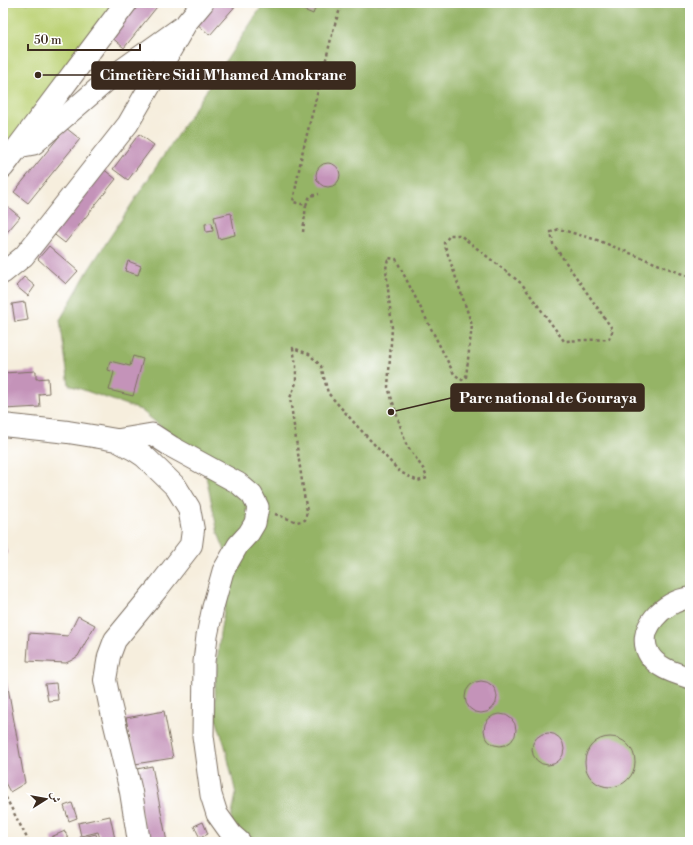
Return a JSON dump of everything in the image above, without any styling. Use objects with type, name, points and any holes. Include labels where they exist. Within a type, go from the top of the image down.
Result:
[{"type":"main road","points":[[3,167],[126,3]]},
{"type":"main road","points":[[3,425],[99,436],[116,440],[144,456],[176,487],[189,508],[193,530],[190,545],[157,589],[115,640],[109,656],[105,680],[127,773],[139,842]]},
{"type":"street","points":[[18,147],[34,144],[110,78],[186,22],[203,3]]},
{"type":"street","points":[[3,273],[24,256],[128,124],[186,22]]},
{"type":"street","points":[[116,440],[152,434],[172,447],[238,483],[252,495],[258,507],[255,523],[249,533],[238,545],[223,571],[213,607],[207,636],[204,662],[203,736],[211,795],[217,814],[232,835],[240,842]]},
{"type":"street","points":[[690,598],[678,601],[666,607],[657,614],[651,622],[645,635],[647,650],[658,664],[690,678]]},
{"type":"path","points":[[306,205],[293,202],[311,117],[334,27],[342,3]]},
{"type":"path","points":[[303,232],[306,205],[310,196],[319,194]]},
{"type":"path","points":[[258,507],[297,522],[305,520],[307,511],[302,487],[290,398],[296,383],[296,365],[293,348],[309,354],[321,366],[328,393],[400,472],[418,481],[427,478],[424,470],[406,444],[388,388],[392,328],[386,269],[388,258],[396,259],[454,374],[462,380],[466,377],[472,325],[444,243],[450,234],[460,235],[522,284],[564,341],[609,339],[613,330],[553,244],[551,232],[559,229],[597,240],[690,277]]},
{"type":"path","points":[[3,792],[29,842]]},
{"type":"green space","points":[[3,3],[126,3],[3,167]]},
{"type":"green space","points":[[264,3],[690,3],[690,842],[236,842],[231,820],[236,794],[225,746],[216,719],[215,684],[220,633],[232,568],[218,533],[203,462],[141,410],[69,385],[60,320],[89,269]]},
{"type":"building","points":[[135,3],[160,3],[124,48],[109,35]]},
{"type":"building","points":[[214,3],[238,3],[210,35],[197,24]]},
{"type":"building","points":[[301,3],[317,3],[313,14],[299,8]]},
{"type":"building","points":[[66,128],[80,139],[28,203],[14,192]]},
{"type":"building","points":[[139,134],[154,145],[128,180],[113,169]]},
{"type":"building","points":[[328,163],[337,166],[340,175],[337,184],[328,187],[319,184],[316,175],[319,166]]},
{"type":"building","points":[[102,168],[116,179],[65,243],[51,232]]},
{"type":"building","points":[[8,207],[20,217],[3,237],[3,212]]},
{"type":"building","points":[[231,213],[235,235],[219,239],[214,217]]},
{"type":"building","points":[[212,223],[213,231],[206,232],[205,224]]},
{"type":"building","points":[[49,246],[78,271],[66,284],[38,259]]},
{"type":"building","points":[[128,261],[141,266],[138,275],[125,271]]},
{"type":"building","points":[[24,277],[35,286],[28,296],[16,286]]},
{"type":"building","points":[[25,302],[28,320],[15,322],[12,304]]},
{"type":"building","points":[[133,356],[143,359],[133,396],[109,390],[114,372],[108,370],[110,361],[130,366]]},
{"type":"building","points":[[36,371],[36,379],[48,378],[49,393],[39,394],[40,407],[4,409],[3,373]]},
{"type":"building","points":[[3,536],[7,554],[3,555]]},
{"type":"building","points":[[78,616],[95,625],[78,656],[66,663],[27,661],[29,633],[68,636]]},
{"type":"building","points":[[3,665],[25,783],[10,792],[3,779]]},
{"type":"building","points":[[478,681],[484,681],[494,688],[497,697],[496,703],[490,710],[484,713],[478,713],[468,706],[465,700],[465,694],[472,684]]},
{"type":"building","points":[[56,683],[58,700],[48,701],[45,684]]},
{"type":"building","points":[[164,711],[173,758],[135,764],[126,718]]},
{"type":"building","points":[[497,714],[503,714],[513,721],[516,730],[515,736],[509,743],[503,746],[497,746],[487,739],[484,733],[484,727],[491,717]]},
{"type":"building","points":[[545,733],[551,733],[561,740],[564,749],[563,755],[557,762],[551,765],[545,765],[535,758],[532,752],[532,746],[539,736]]},
{"type":"building","points":[[615,737],[620,738],[628,744],[634,752],[634,772],[628,780],[620,786],[605,787],[600,786],[592,780],[586,772],[585,757],[586,752],[592,744],[600,738]]},
{"type":"building","points":[[152,766],[167,842],[147,842],[132,770]]},
{"type":"building","points":[[72,803],[77,818],[69,821],[64,806]]},
{"type":"building","points":[[110,816],[115,839],[101,842],[98,832],[81,836],[78,823]]},
{"type":"building","points":[[203,822],[208,834],[200,838],[194,826]]},
{"type":"building","points":[[65,831],[69,842],[53,842],[51,837]]},
{"type":"building","points":[[96,834],[98,842],[80,842],[80,838]]},
{"type":"place","name":"Cimetière Sidi M'hamed Amokrane","points":[[38,75]]},
{"type":"place","name":"Parc national de Gouraya","points":[[391,412]]}]
